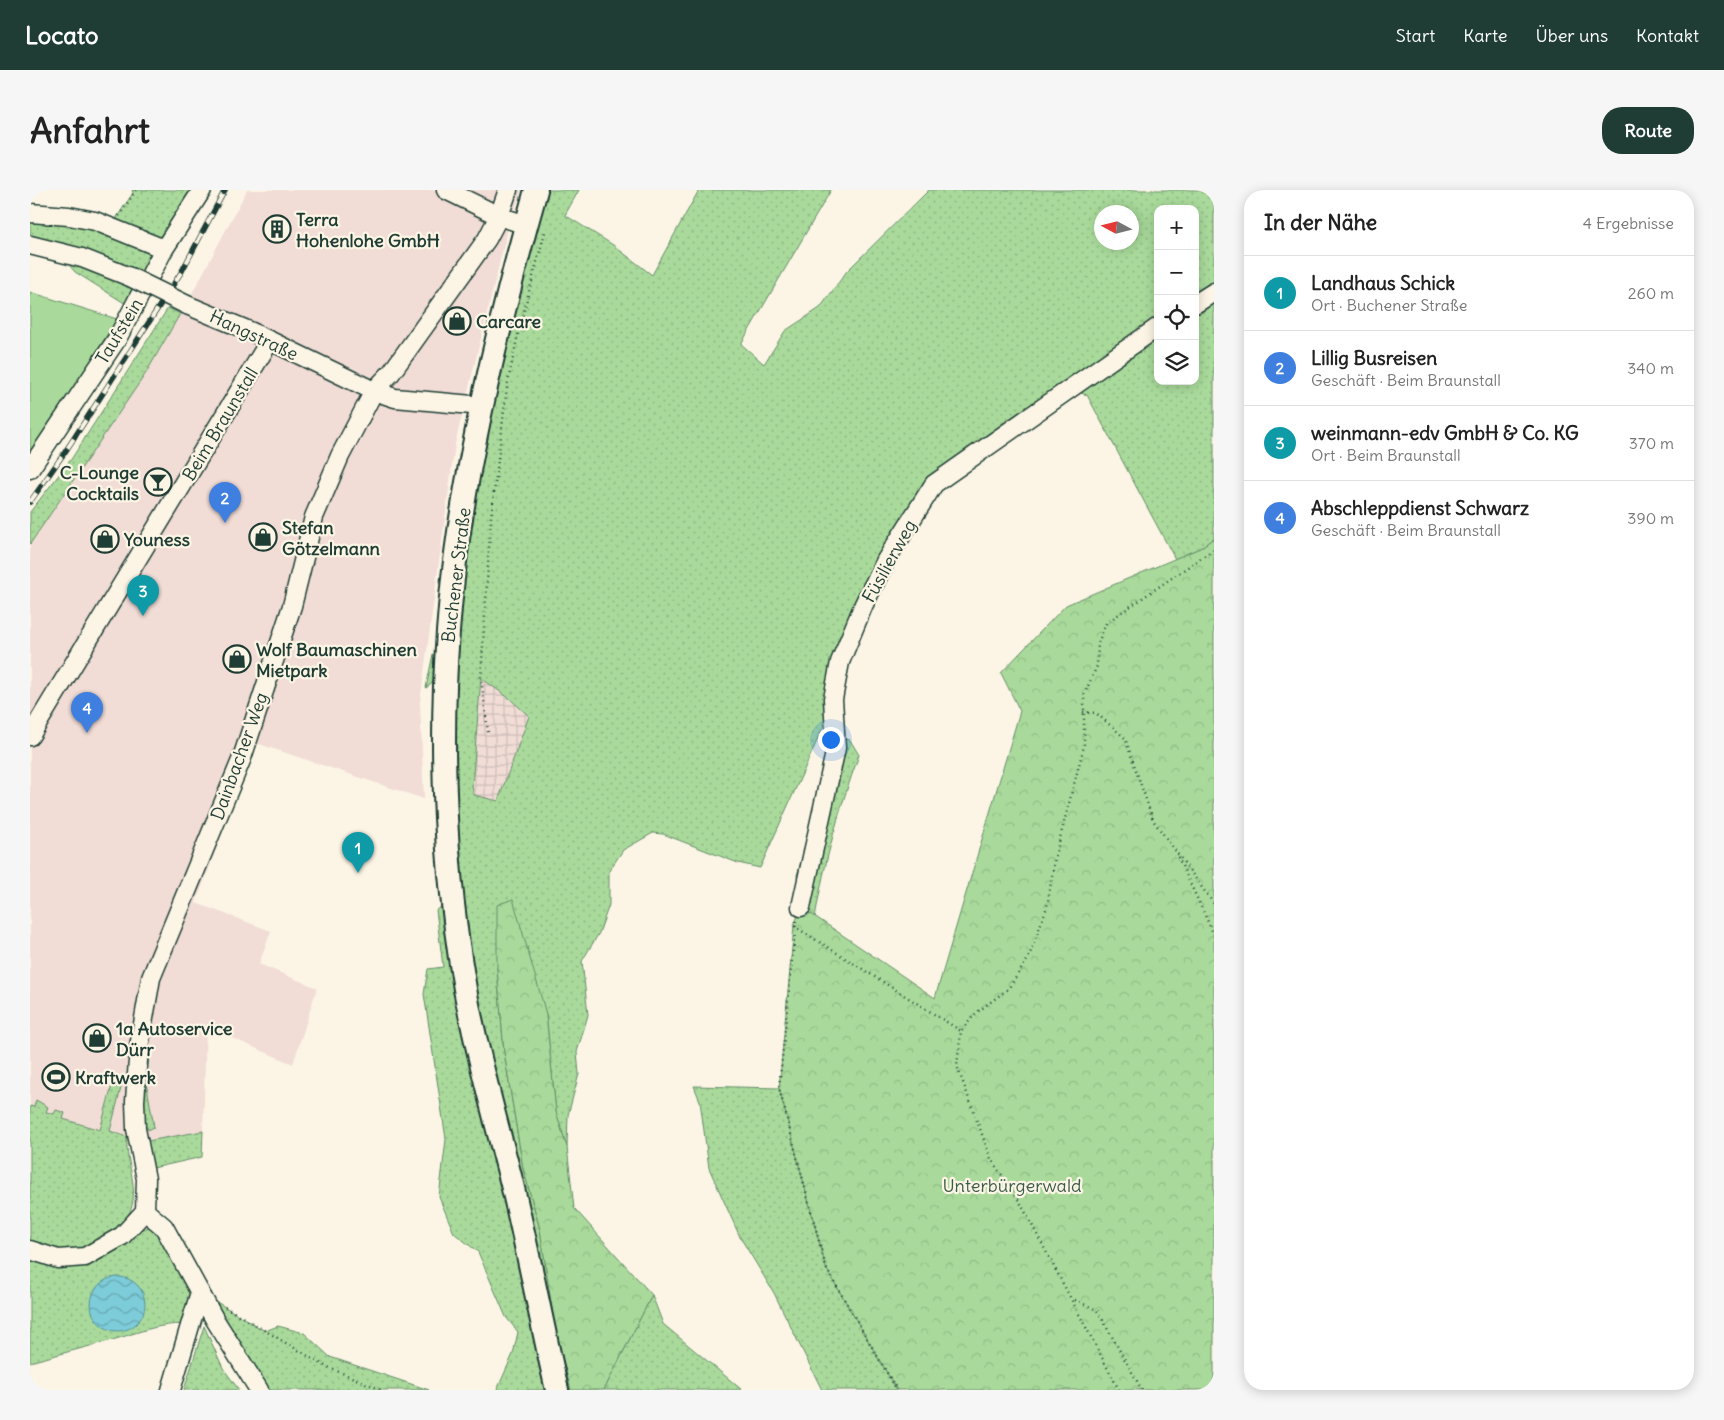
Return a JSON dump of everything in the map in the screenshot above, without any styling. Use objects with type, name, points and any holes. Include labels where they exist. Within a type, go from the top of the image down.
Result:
[{"type":"main road","name":"Buchener Straße","points":[[536,190],[536,229],[512,275],[483,406],[460,525],[448,638],[446,775],[449,847],[462,968],[480,1061],[511,1183],[557,1390]]},
{"type":"street","name":"Taufstein","points":[[30,469],[117,339],[164,250],[202,190]]},
{"type":"street","points":[[446,190],[500,216],[536,229]]},
{"type":"street","points":[[500,216],[508,190]]},
{"type":"street","points":[[30,213],[69,216],[111,226],[164,250]]},
{"type":"street","name":"Dainbacher Weg","points":[[144,1210],[146,1179],[136,1129],[135,1101],[139,1047],[151,978],[242,758],[292,606],[314,517],[340,456],[374,392],[391,374],[487,239],[500,216]]},
{"type":"street","name":"Hangstraße","points":[[30,245],[82,258],[130,277],[187,305],[252,332],[374,392],[395,398],[483,406]]},
{"type":"street","points":[[1199,301],[1214,292]]},
{"type":"street","name":"Füsilierweg","points":[[801,907],[836,748],[833,699],[840,662],[864,604],[886,560],[934,484],[1154,330]]},
{"type":"street","name":"Beim Braunstall","points":[[30,736],[269,342]]},
{"type":"street","points":[[30,1250],[58,1258],[85,1258],[122,1236],[144,1210],[164,1227],[200,1292],[259,1390]]},
{"type":"street","points":[[171,1390],[200,1292]]},
{"type":"path","points":[[111,226],[136,190]]},
{"type":"path","points":[[488,732],[481,677],[491,517],[507,387],[536,229]]},
{"type":"path","points":[[1119,1390],[1021,1204],[991,1159],[957,1066],[961,1031],[976,1012],[1008,988],[1028,960],[1047,907],[1056,858],[1084,746],[1084,695],[1097,666],[1098,643],[1106,623],[1214,549]]},
{"type":"path","points":[[1083,712],[1096,713],[1125,738],[1153,820],[1214,904]]},
{"type":"path","points":[[1175,851],[1214,935]]},
{"type":"path","points":[[898,1390],[826,1268],[779,1088],[794,926],[961,1031]]},
{"type":"path","points":[[1073,1300],[1097,1310],[1142,1390]]},
{"type":"path","points":[[221,1305],[325,1366],[382,1390]]},
{"type":"shaded area","points":[[247,190],[522,190],[508,228],[455,444],[420,702],[424,799],[256,743],[196,903],[271,931],[259,964],[317,988],[293,1064],[206,1027],[203,1131],[126,1145],[30,1109],[30,544],[146,373],[199,281]]},
{"type":"shaded area","points":[[481,677],[529,716],[498,802],[474,795],[472,786]]},
{"type":"green space","points":[[132,190],[202,190],[134,309],[75,272],[58,252],[30,245],[30,213],[111,226],[133,193]]},
{"type":"green space","points":[[545,190],[579,190],[565,215],[613,245],[652,275],[699,190],[831,190],[741,344],[764,364],[785,331],[820,308],[847,271],[929,190],[1214,190],[1214,538],[1200,548],[1175,559],[1087,395],[1068,389],[934,484],[840,662],[835,736],[850,740],[859,755],[833,835],[815,917],[801,907],[797,875],[836,748],[825,723],[760,868],[738,863],[663,834],[653,833],[623,850],[609,871],[609,905],[599,933],[582,961],[588,1015],[577,1052],[579,1074],[568,1115],[567,1147],[556,1112],[546,1014],[497,968],[504,1052],[523,1168],[540,1229],[556,1335],[571,1390],[497,1390],[513,1354],[518,1332],[506,1317],[478,1252],[454,1233],[439,1197],[446,1139],[424,994],[428,969],[443,967],[436,910],[446,904],[434,682],[426,688],[433,654],[447,663],[460,525]],"holes":[[[481,678],[509,698],[529,716],[498,801],[474,795],[472,786]]]},
{"type":"green space","points":[[30,292],[117,319],[30,458]]},
{"type":"green space","points":[[168,308],[180,314],[146,373],[30,544],[30,512],[72,458]]},
{"type":"green space","name":"Unterbürgerwald","points":[[1214,538],[1214,1390],[897,1390],[826,1268],[779,1088],[794,926],[801,907],[935,998],[1020,711],[1001,673],[1066,605],[1200,548]]},
{"type":"green space","points":[[513,899],[546,1014],[556,1112],[567,1147],[574,1208],[652,1295],[604,1390],[571,1390],[556,1335],[540,1229],[523,1168],[504,1052],[497,968],[497,905]]},
{"type":"green space","points":[[139,1047],[149,1051],[147,1087],[154,1127],[148,1130],[142,1121]]},
{"type":"green space","points":[[114,1078],[123,1080],[110,1131],[127,1137],[133,1182],[131,1209],[119,1226],[122,1236],[149,1227],[161,1233],[200,1292],[265,1331],[278,1326],[304,1333],[330,1357],[429,1390],[259,1390],[200,1293],[191,1325],[169,1325],[147,1329],[96,1345],[30,1362],[30,1106],[34,1107],[36,1100],[48,1107],[46,1112],[54,1114],[56,1110],[65,1113],[63,1119],[100,1130]]},
{"type":"green space","points":[[694,1086],[779,1088],[826,1268],[897,1390],[822,1390],[774,1293],[740,1237],[709,1168],[700,1101]]},
{"type":"green space","points":[[203,1131],[202,1157],[153,1168],[148,1141]]},
{"type":"green space","points":[[652,1295],[663,1324],[742,1390],[604,1390]]},
{"type":"green space","points":[[204,1326],[223,1368],[239,1390],[184,1390]]},
{"type":"water","points":[[118,1277],[128,1279],[137,1285],[143,1294],[145,1304],[143,1314],[137,1323],[128,1329],[118,1331],[108,1329],[99,1323],[93,1314],[91,1304],[93,1294],[99,1285],[108,1279]]},
{"type":"railway","points":[[30,502],[65,452],[182,271],[225,190]]},
{"type":"place","name":"Terra Hohenlohe GmbH","points":[[277,229]]},
{"type":"place","name":"Carcare","points":[[457,321]]},
{"type":"place","name":"C-Lounge Cocktails","points":[[158,482]]},
{"type":"place","name":"Lillig Busreisen","points":[[225,523]]},
{"type":"place","name":"Stefan Götzelmann","points":[[263,537]]},
{"type":"place","name":"Youness","points":[[105,539]]},
{"type":"place","name":"weinmann-edv GmbH & Co. KG","points":[[143,616]]},
{"type":"place","name":"Wolf Baumaschinen Mietpark","points":[[237,659]]},
{"type":"place","name":"Abschleppdienst Schwarz","points":[[87,733]]},
{"type":"place","name":"Landhaus Schick","points":[[358,873]]},
{"type":"place","name":"1a Autoservice Dürr","points":[[97,1038]]},
{"type":"place","name":"Kraftwerk","points":[[56,1077]]}]
